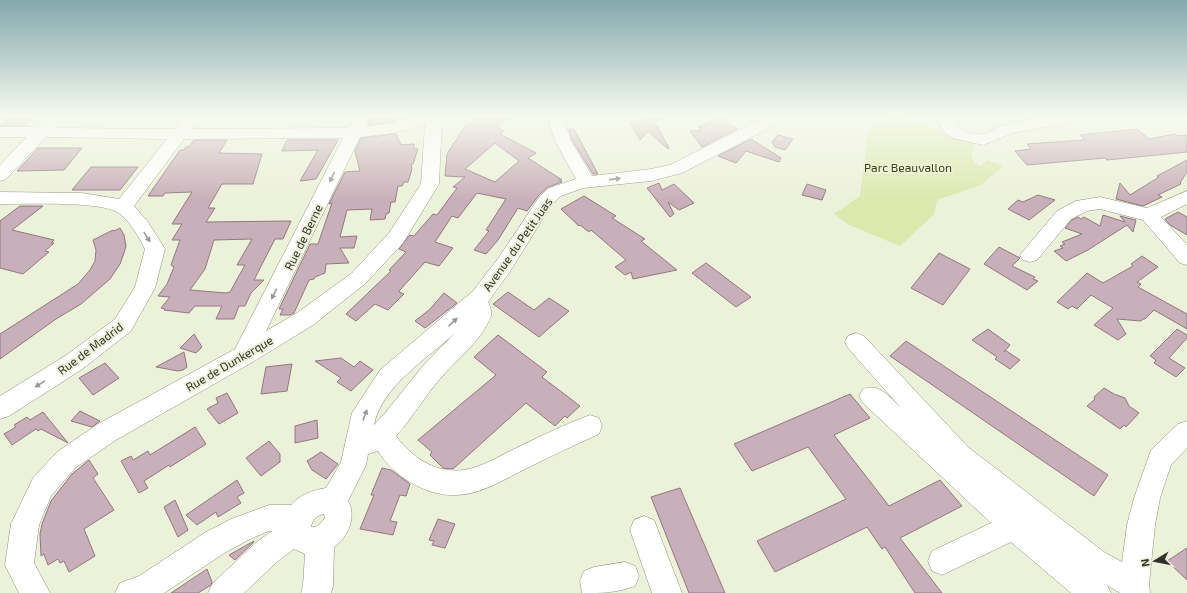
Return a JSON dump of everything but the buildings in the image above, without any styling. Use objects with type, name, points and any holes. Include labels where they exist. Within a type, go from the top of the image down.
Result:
[{"type":"street","points":[[0,175],[30,145]]},
{"type":"street","points":[[122,207],[172,145]]},
{"type":"street","name":"Rue de Berne","points":[[243,356],[348,145]]},
{"type":"street","name":"Rue de Dunkerque","points":[[35,593],[18,565],[25,524],[42,487],[66,460],[107,432],[243,356],[305,318],[359,278],[396,238],[430,184],[432,145]]},
{"type":"street","points":[[565,145],[587,182]]},
{"type":"street","name":"Avenue du Petit Juas","points":[[305,530],[332,532],[338,522],[339,511],[332,503],[352,465],[364,413],[388,376],[445,329],[480,297],[504,265],[546,200],[555,192],[587,182],[650,175],[676,169],[724,145]]},
{"type":"street","points":[[1149,215],[1187,197]]},
{"type":"street","name":"Rue de Madrid","points":[[0,198],[42,198],[100,201],[122,207],[138,222],[155,248],[145,288],[123,325],[73,363],[0,409]]},
{"type":"street","points":[[1030,255],[1064,214],[1083,205],[1100,203],[1149,215],[1187,258]]},
{"type":"street","points":[[355,453],[381,435],[399,416],[430,374],[474,325],[480,315],[480,307],[474,302]]},
{"type":"street","points":[[856,342],[959,455],[1094,562],[1135,589],[1141,525],[1147,498],[1160,458],[1187,432]]},
{"type":"street","points":[[871,396],[1014,526],[1090,590],[1096,593]]},
{"type":"street","points":[[381,435],[388,447],[401,462],[424,476],[446,483],[470,481],[590,426]]},
{"type":"street","points":[[130,593],[146,588],[216,542],[241,529],[269,518],[305,530]]},
{"type":"street","points":[[942,561],[1014,526]]},
{"type":"street","points":[[223,593],[263,556],[305,530]]},
{"type":"street","points":[[305,530],[318,586],[316,593]]},
{"type":"street","points":[[644,530],[667,593]]},
{"type":"street","points":[[596,593],[594,581],[625,576]]},
{"type":"green space","name":"Parc Beauvallon","points":[[866,145],[974,145],[971,157],[975,163],[981,166],[987,160],[1004,166],[981,185],[937,200],[934,214],[900,246],[849,225],[834,214],[860,196]]}]
